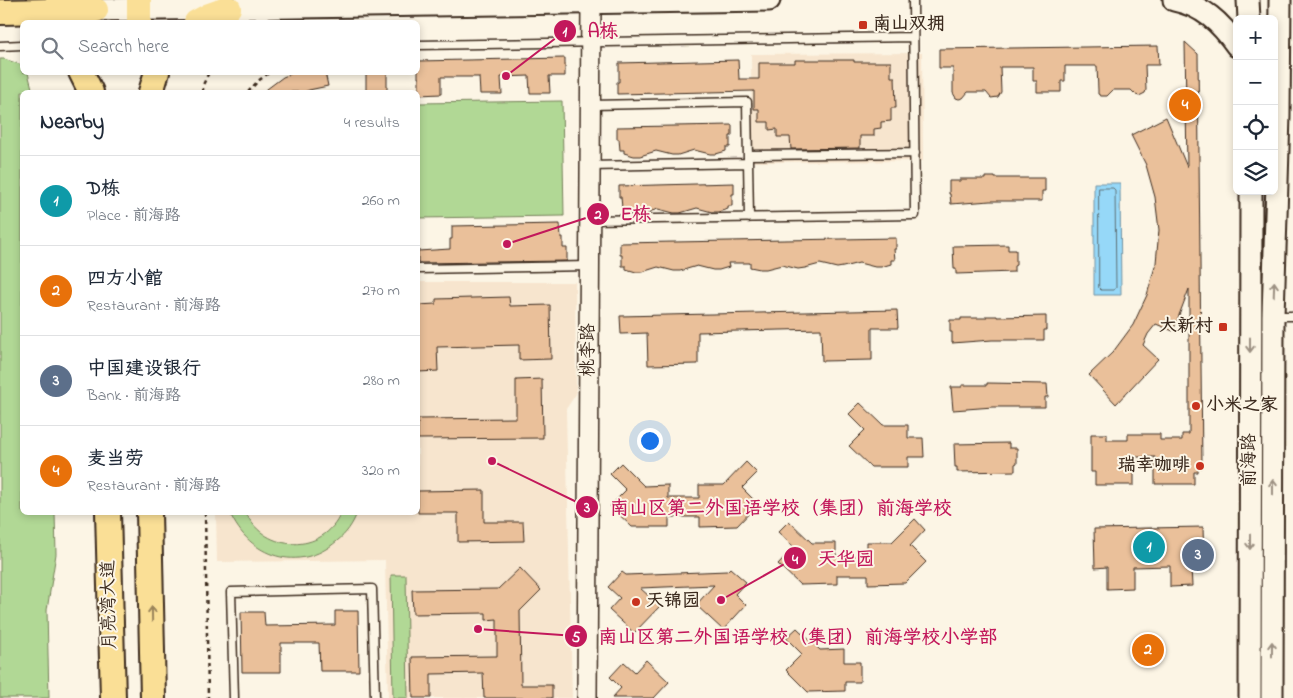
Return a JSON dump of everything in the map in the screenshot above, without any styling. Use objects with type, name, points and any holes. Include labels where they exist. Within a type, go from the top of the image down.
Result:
[{"type":"main road","points":[[0,12],[769,0]]},
{"type":"main road","points":[[1174,0],[1200,9],[1226,30],[1233,40]]},
{"type":"main road","points":[[1248,0],[1249,15]]},
{"type":"main road","name":"前海路","points":[[1272,698],[1283,316],[1279,115],[1280,0]]},
{"type":"main road","points":[[200,20],[229,8]]},
{"type":"main road","points":[[0,20],[20,26]]},
{"type":"main road","points":[[1279,115],[1288,94],[1293,73]]},
{"type":"main road","points":[[82,75],[90,90]]},
{"type":"main road","points":[[98,75],[98,90]]},
{"type":"main road","points":[[140,75],[140,90]]},
{"type":"main road","points":[[152,90],[156,75]]},
{"type":"main road","name":"前海路","points":[[1250,195],[1250,698]]},
{"type":"main road","name":"月亮湾大道","points":[[108,515],[111,693]]},
{"type":"main road","points":[[149,515],[153,698]]},
{"type":"main road","points":[[152,653],[160,698]]},
{"type":"street","name":"桃李路","points":[[587,698],[591,2]]},
{"type":"lane","points":[[590,220],[915,216],[913,0]]},
{"type":"lane","points":[[420,45],[913,37]]},
{"type":"lane","points":[[0,46],[20,45]]},
{"type":"lane","points":[[591,105],[747,102],[749,218]]},
{"type":"lane","points":[[590,166],[915,153]]},
{"type":"lane","points":[[420,269],[590,266]]},
{"type":"lane","points":[[234,698],[231,592],[372,589],[375,698]]},
{"type":"path","points":[[203,90],[208,75]]},
{"type":"path","points":[[250,90],[266,75]]},
{"type":"path","points":[[205,515],[208,698]]},
{"type":"shaded area","points":[[922,53],[923,161],[752,162],[751,54]]},
{"type":"shaded area","points":[[420,282],[575,282],[576,394],[566,409],[572,698],[388,698],[385,560],[217,562],[216,515],[420,515]]},
{"type":"green space","points":[[0,59],[4,59],[20,64],[20,75],[29,75],[32,90],[20,90],[20,515],[55,515],[56,554],[47,610],[49,698],[0,698]]},
{"type":"green space","points":[[562,101],[564,216],[420,218],[420,103]]},
{"type":"green space","points":[[231,515],[247,515],[255,526],[266,536],[280,542],[294,544],[308,542],[321,536],[333,527],[340,515],[356,515],[349,528],[337,541],[322,551],[307,557],[291,558],[276,556],[262,550],[249,541],[238,528]]},
{"type":"green space","points":[[391,575],[406,575],[408,698],[393,698]]},
{"type":"water","points":[[1094,183],[1120,183],[1121,295],[1094,295]]},
{"type":"building","points":[[1185,42],[1198,54],[1202,468],[1198,468],[1198,472],[1194,472],[1194,484],[1155,484],[1155,457],[1134,457],[1134,485],[1095,485],[1095,472],[1091,472],[1091,434],[1107,434],[1107,440],[1128,440],[1128,434],[1160,434],[1160,440],[1182,440],[1182,434],[1189,434],[1189,289],[1173,331],[1156,324],[1148,334],[1143,345],[1158,359],[1116,404],[1089,375],[1113,352],[1133,325],[1147,295],[1156,263],[1159,230],[1155,197],[1146,165],[1131,135],[1166,117],[1187,167]]},
{"type":"building","points":[[1158,46],[1159,65],[1145,65],[1146,90],[1145,93],[1139,96],[1131,90],[1113,90],[1107,96],[1098,94],[1097,66],[1065,66],[1065,81],[1061,81],[1061,92],[1037,92],[1037,81],[1033,81],[1033,67],[1000,67],[1001,92],[998,97],[991,98],[986,92],[968,92],[963,98],[959,99],[953,93],[953,68],[939,68],[939,49]]},
{"type":"building","points":[[565,58],[565,76],[549,76],[550,93],[530,93],[529,76],[501,77],[502,94],[480,94],[479,77],[441,77],[441,94],[420,95],[418,75],[420,75],[420,61]]},
{"type":"building","points":[[738,60],[739,79],[759,79],[759,63],[795,63],[795,60],[891,62],[891,77],[895,77],[896,108],[891,108],[891,121],[881,122],[881,128],[874,129],[874,136],[860,136],[860,148],[791,149],[790,137],[777,137],[777,129],[769,130],[769,122],[759,122],[759,109],[754,109],[754,91],[617,94],[619,63]]},
{"type":"building","points":[[288,75],[326,75],[328,86],[309,90],[266,90]]},
{"type":"building","points":[[366,75],[387,75],[387,90],[366,90]]},
{"type":"building","points":[[732,125],[730,147],[726,147],[726,151],[716,154],[694,150],[678,155],[656,151],[634,156],[624,153],[624,150],[620,150],[619,139],[617,139],[617,127]]},
{"type":"building","points":[[985,177],[1045,178],[1045,191],[1042,191],[1042,201],[990,201],[951,204],[949,181],[985,179]]},
{"type":"building","points":[[734,183],[732,206],[728,206],[728,209],[718,212],[697,208],[680,213],[658,209],[643,214],[635,214],[626,211],[626,208],[622,208],[621,197],[619,197],[619,186]]},
{"type":"building","points":[[560,224],[563,248],[567,248],[567,261],[420,263],[420,251],[450,249],[452,226]]},
{"type":"building","points":[[896,238],[895,260],[891,260],[891,264],[881,267],[859,263],[837,268],[820,264],[798,269],[782,265],[760,269],[750,267],[750,263],[728,263],[729,267],[719,270],[697,266],[680,271],[658,267],[636,272],[626,269],[626,266],[622,266],[622,255],[620,255],[620,243]]},
{"type":"building","points":[[1008,245],[1008,250],[1016,250],[1014,272],[956,274],[953,246]]},
{"type":"building","points":[[509,297],[510,306],[550,305],[551,359],[519,360],[519,345],[437,347],[438,371],[420,372],[420,305],[436,304],[436,299]]},
{"type":"building","points":[[897,310],[898,328],[872,328],[872,360],[822,361],[821,329],[698,332],[698,364],[648,365],[647,333],[621,334],[620,316]]},
{"type":"building","points":[[986,316],[1046,316],[1044,340],[992,340],[952,343],[950,320],[986,318]]},
{"type":"building","points":[[542,379],[543,438],[420,439],[420,419],[516,418],[516,380]]},
{"type":"building","points":[[987,383],[1047,384],[1048,397],[1045,397],[1045,407],[993,407],[953,410],[951,387],[987,385]]},
{"type":"building","points":[[860,403],[883,425],[908,425],[908,438],[923,438],[924,457],[908,457],[908,467],[871,467],[849,446],[865,430],[849,414]]},
{"type":"building","points":[[1009,443],[1009,448],[1017,448],[1015,471],[957,472],[954,444]]},
{"type":"building","points":[[746,462],[757,473],[742,488],[758,504],[737,526],[700,527],[700,517],[669,517],[669,527],[632,527],[610,506],[626,490],[610,474],[621,463],[644,486],[668,485],[668,498],[699,498],[699,485],[724,485]]},
{"type":"building","points":[[484,490],[484,522],[523,522],[524,541],[458,542],[458,513],[420,513],[420,491]]},
{"type":"building","points":[[915,519],[925,530],[910,546],[926,562],[905,583],[868,584],[868,575],[837,575],[837,584],[800,585],[778,564],[794,547],[778,532],[789,521],[812,543],[836,543],[836,556],[867,555],[867,542],[892,542]]},
{"type":"building","points":[[1203,527],[1204,566],[1191,566],[1192,586],[1170,587],[1170,566],[1133,567],[1133,588],[1107,589],[1107,567],[1095,568],[1094,529]]},
{"type":"building","points":[[520,568],[541,590],[520,611],[521,685],[552,685],[552,698],[484,698],[483,673],[431,674],[431,698],[413,698],[412,657],[497,656],[497,619],[486,620],[486,613],[413,614],[412,590],[498,589]]},
{"type":"building","points":[[730,568],[746,582],[735,594],[746,605],[723,630],[696,605],[714,585],[640,588],[660,606],[634,633],[609,610],[620,598],[608,587],[622,572],[626,575],[727,571]]},
{"type":"building","points":[[335,611],[358,611],[359,671],[320,671],[319,643],[281,643],[281,672],[242,672],[241,612],[264,612],[265,626],[335,625]]},
{"type":"building","points":[[797,628],[820,650],[844,649],[844,662],[860,662],[860,682],[845,682],[845,691],[808,692],[786,670],[802,654],[786,638]]},
{"type":"building","points":[[646,660],[669,682],[654,698],[612,698],[621,688],[610,677],[624,662],[635,672]]},
{"type":"place","name":"南山双拥","points":[[863,25]]},
{"type":"place","name":"A栋","points":[[506,76]]},
{"type":"place","name":"麦当劳","points":[[1185,105]]},
{"type":"place","name":"E栋","points":[[507,244]]},
{"type":"place","name":"大新村","points":[[1223,327]]},
{"type":"place","name":"小米之家","points":[[1196,406]]},
{"type":"place","name":"南山区第二外国语学校（集团）前海学校","points":[[492,461]]},
{"type":"place","name":"瑞幸咖啡","points":[[1200,466]]},
{"type":"place","name":"D栋","points":[[1149,547]]},
{"type":"place","name":"中国建设银行","points":[[1198,555]]},
{"type":"place","name":"天华园","points":[[721,600]]},
{"type":"place","name":"天锦园","points":[[636,602]]},
{"type":"place","name":"南山区第二外国语学校（集团）前海学校小学部","points":[[478,629]]},
{"type":"place","name":"四方小館","points":[[1148,650]]}]
